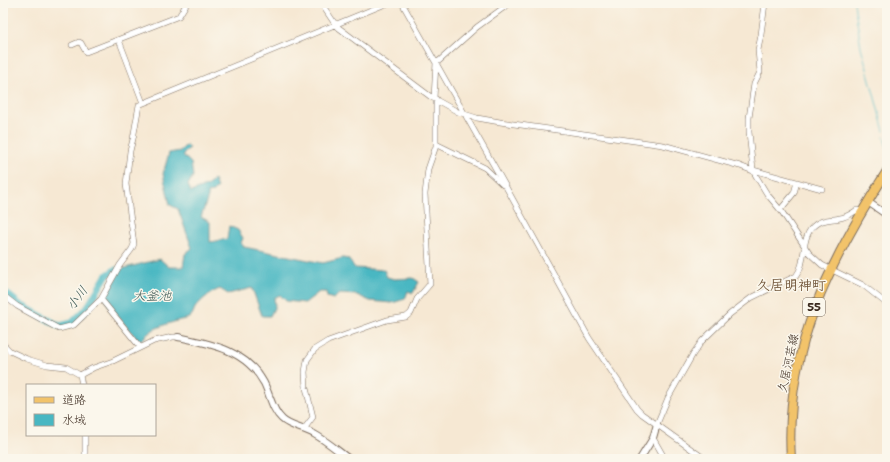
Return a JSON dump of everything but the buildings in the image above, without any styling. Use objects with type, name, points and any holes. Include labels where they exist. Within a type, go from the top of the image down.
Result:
[{"type":"main road","name":"久居河芸線","points":[[791,459],[790,423],[792,396],[797,367],[809,322],[831,269],[862,211],[887,171]]},
{"type":"street","points":[[72,45],[79,42],[86,52],[119,40],[179,16],[187,3]]},
{"type":"street","points":[[321,3],[335,24],[420,90],[458,112],[500,122],[663,145],[822,189]]},
{"type":"street","points":[[3,295],[17,306],[59,329],[74,325],[101,299],[118,267],[134,244],[126,184],[138,105],[388,3]]},
{"type":"street","points":[[402,3],[589,338],[632,402],[642,414],[705,459]]},
{"type":"street","points":[[436,62],[510,3]]},
{"type":"street","points":[[765,3],[758,50],[760,72],[754,84],[749,118],[753,170],[766,194],[780,210],[804,248],[822,265],[863,285],[887,304]]},
{"type":"street","points":[[119,40],[143,103]]},
{"type":"street","points":[[304,429],[313,417],[306,388],[305,372],[307,360],[311,353],[318,346],[328,341],[387,320],[408,316],[412,311],[417,298],[429,286],[430,278],[425,194],[428,169],[436,144],[436,62]]},
{"type":"street","points":[[436,144],[485,168],[506,187]]},
{"type":"street","points":[[780,210],[794,193],[797,182]]},
{"type":"street","points":[[868,202],[887,215]]},
{"type":"street","points":[[640,459],[653,438],[668,398],[702,341],[730,314],[751,298],[796,276],[800,268],[808,233],[813,226],[818,222],[844,217],[858,210],[862,211]]},
{"type":"street","points":[[101,299],[140,347]]},
{"type":"street","points":[[80,375],[93,368],[113,362],[140,347],[161,338],[178,337],[216,345],[246,361],[261,379],[278,414],[287,422],[316,435],[350,459]]},
{"type":"street","points":[[3,344],[10,351],[27,359],[47,365],[66,368],[80,375]]},
{"type":"street","points":[[80,375],[82,384]]},
{"type":"street","points":[[85,436],[85,459]]},
{"type":"street","points":[[653,438],[665,459]]},
{"type":"water","name":"大釜池","points":[[186,145],[189,148],[183,155],[191,163],[193,176],[188,185],[191,192],[208,185],[214,180],[217,188],[213,192],[208,193],[201,217],[210,222],[210,242],[227,239],[229,226],[238,230],[243,238],[241,243],[244,247],[323,263],[343,258],[348,259],[355,268],[384,270],[387,277],[394,279],[413,278],[419,282],[413,293],[408,291],[405,299],[392,303],[370,301],[357,295],[339,294],[334,299],[327,297],[326,292],[319,292],[305,303],[286,301],[280,295],[274,298],[275,306],[270,316],[262,316],[252,288],[228,294],[220,289],[203,299],[195,308],[190,317],[159,327],[140,341],[138,340],[108,305],[105,297],[121,269],[160,259],[169,267],[183,267],[185,254],[192,248],[178,209],[170,205],[163,174],[169,153],[180,151]]},
{"type":"waterway","points":[[854,3],[861,47],[884,131]]},
{"type":"waterway","points":[[884,137],[887,147]]},
{"type":"waterway","name":"小川","points":[[3,291],[19,304],[60,326],[72,323],[87,308],[106,276],[115,270],[122,273]]},
{"type":"district","name":"久居明神町","points":[[791,285]]}]
